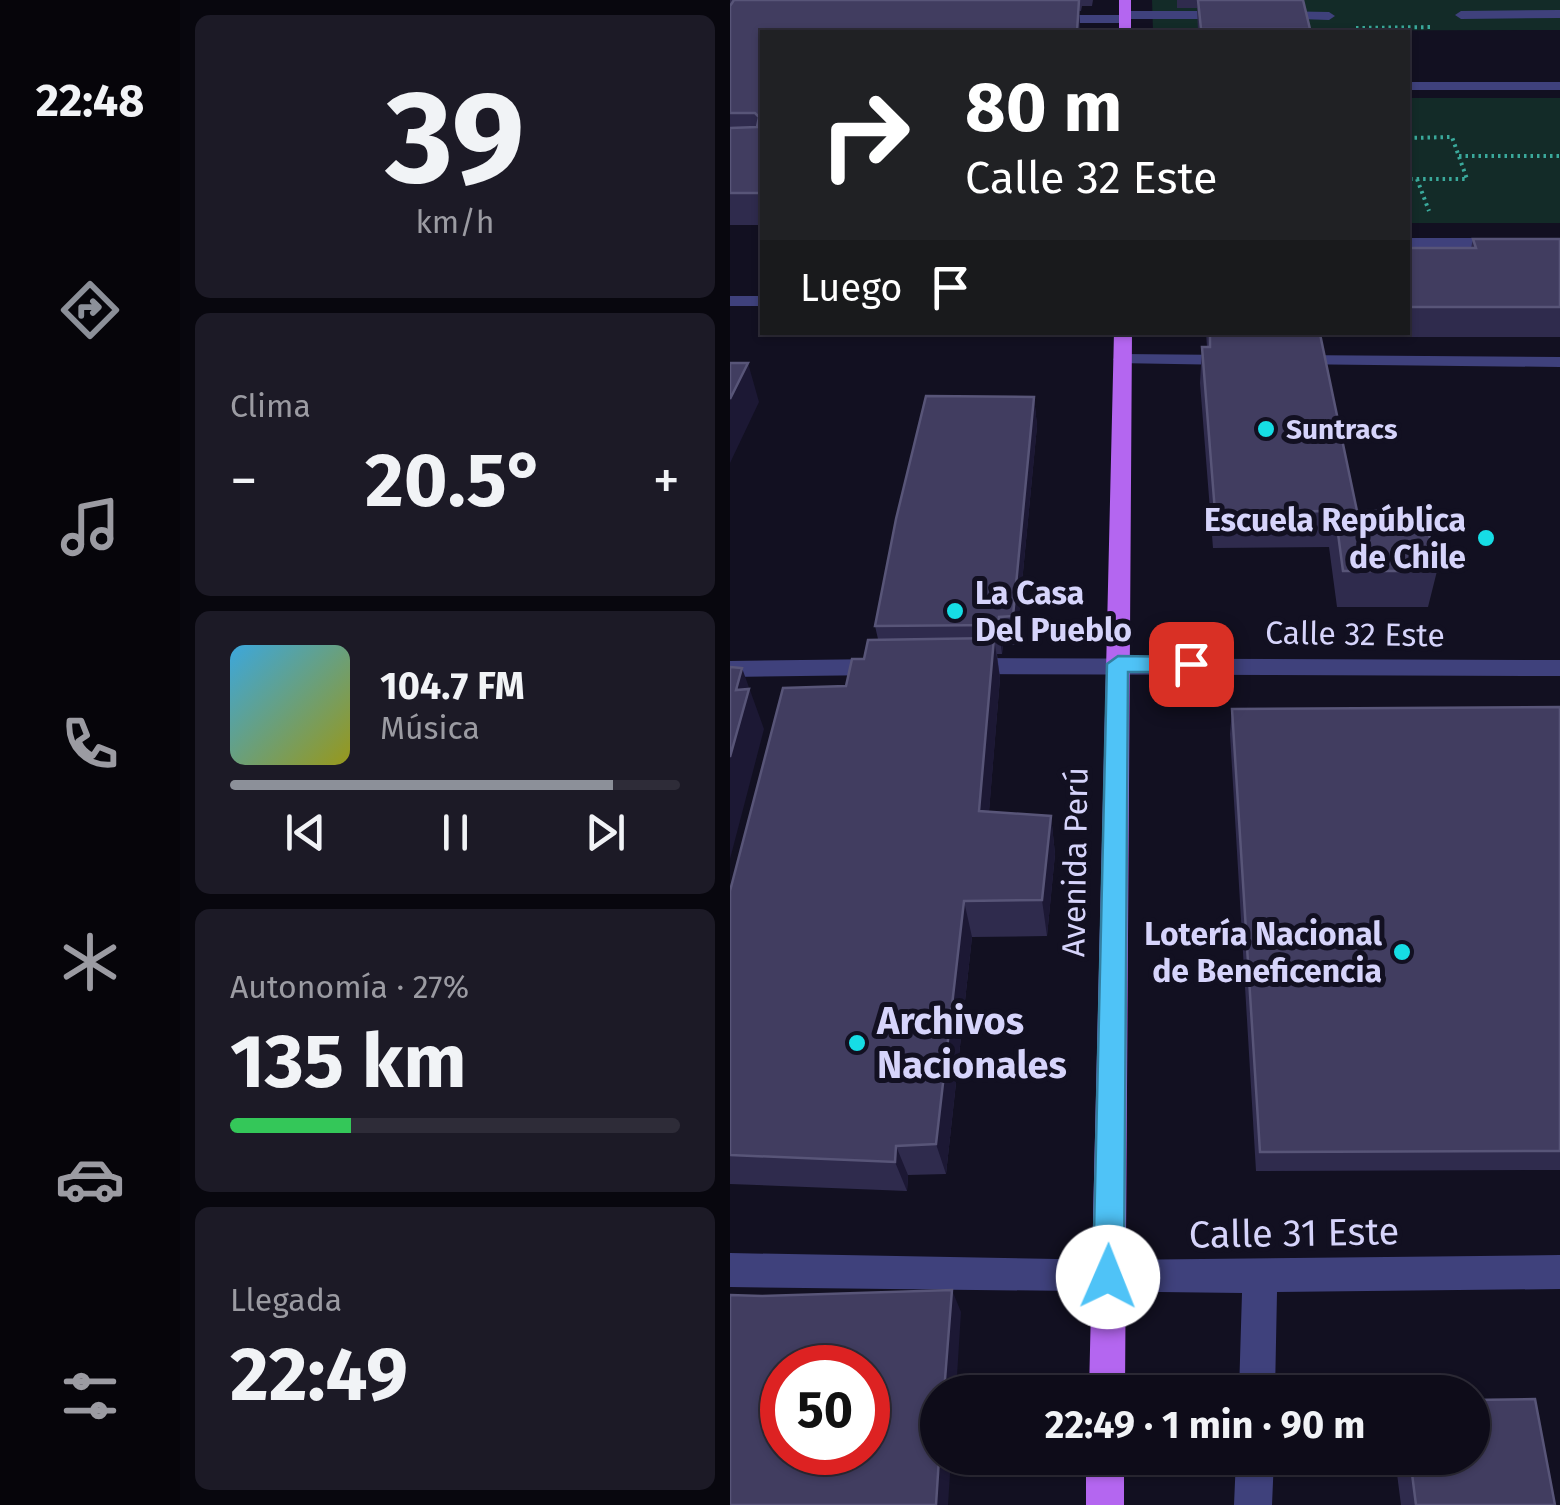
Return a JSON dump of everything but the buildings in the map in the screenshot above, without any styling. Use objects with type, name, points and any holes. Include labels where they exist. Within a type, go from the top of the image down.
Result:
[{"type":"main road","points":[[1125,0],[1125,22]]},
{"type":"main road","name":"Avenida Perú","points":[[1106,1375],[1122,346]]},
{"type":"main road","points":[[1104,1505],[1105,1475]]},
{"type":"street","points":[[1462,15],[1560,14]]},
{"type":"street","points":[[1026,19],[1125,22],[1238,16]]},
{"type":"street","points":[[1256,16],[1329,16]]},
{"type":"street","points":[[1410,86],[1560,86]]},
{"type":"street","points":[[1410,243],[1560,243]]},
{"type":"street","points":[[730,301],[760,301]]},
{"type":"street","points":[[1122,346],[1271,360],[1560,362]]},
{"type":"street","name":"Calle 32 Este","points":[[947,666],[1560,668]]},
{"type":"street","points":[[730,669],[792,678],[909,667]]},
{"type":"street","name":"Calle 31 Este","points":[[730,1270],[1108,1277],[1560,1272]]},
{"type":"street","points":[[1257,1375],[1260,1276]]},
{"type":"street","points":[[1253,1505],[1254,1475]]},
{"type":"path","points":[[1410,138],[1452,137],[1467,179],[1410,179]]},
{"type":"path","points":[[1459,156],[1560,156]]},
{"type":"path","points":[[1418,179],[1429,212]]},
{"type":"green space","points":[[1152,0],[1560,0],[1560,30],[1153,30]]},
{"type":"green space","points":[[1410,98],[1560,98],[1560,223],[1410,223]]},
{"type":"place","name":"Suntracs","points":[[1266,429]]},
{"type":"place","name":"Escuela República de Chile","points":[[1486,538]]},
{"type":"place","name":"La Casa Del Pueblo","points":[[955,611]]},
{"type":"place","name":"Lotería Nacional de Beneficencia","points":[[1402,952]]},
{"type":"place","name":"Archivos Nacionales","points":[[857,1043]]},
{"type":"route","points":[[1108,1277],[1118,664],[1191,664]]}]
